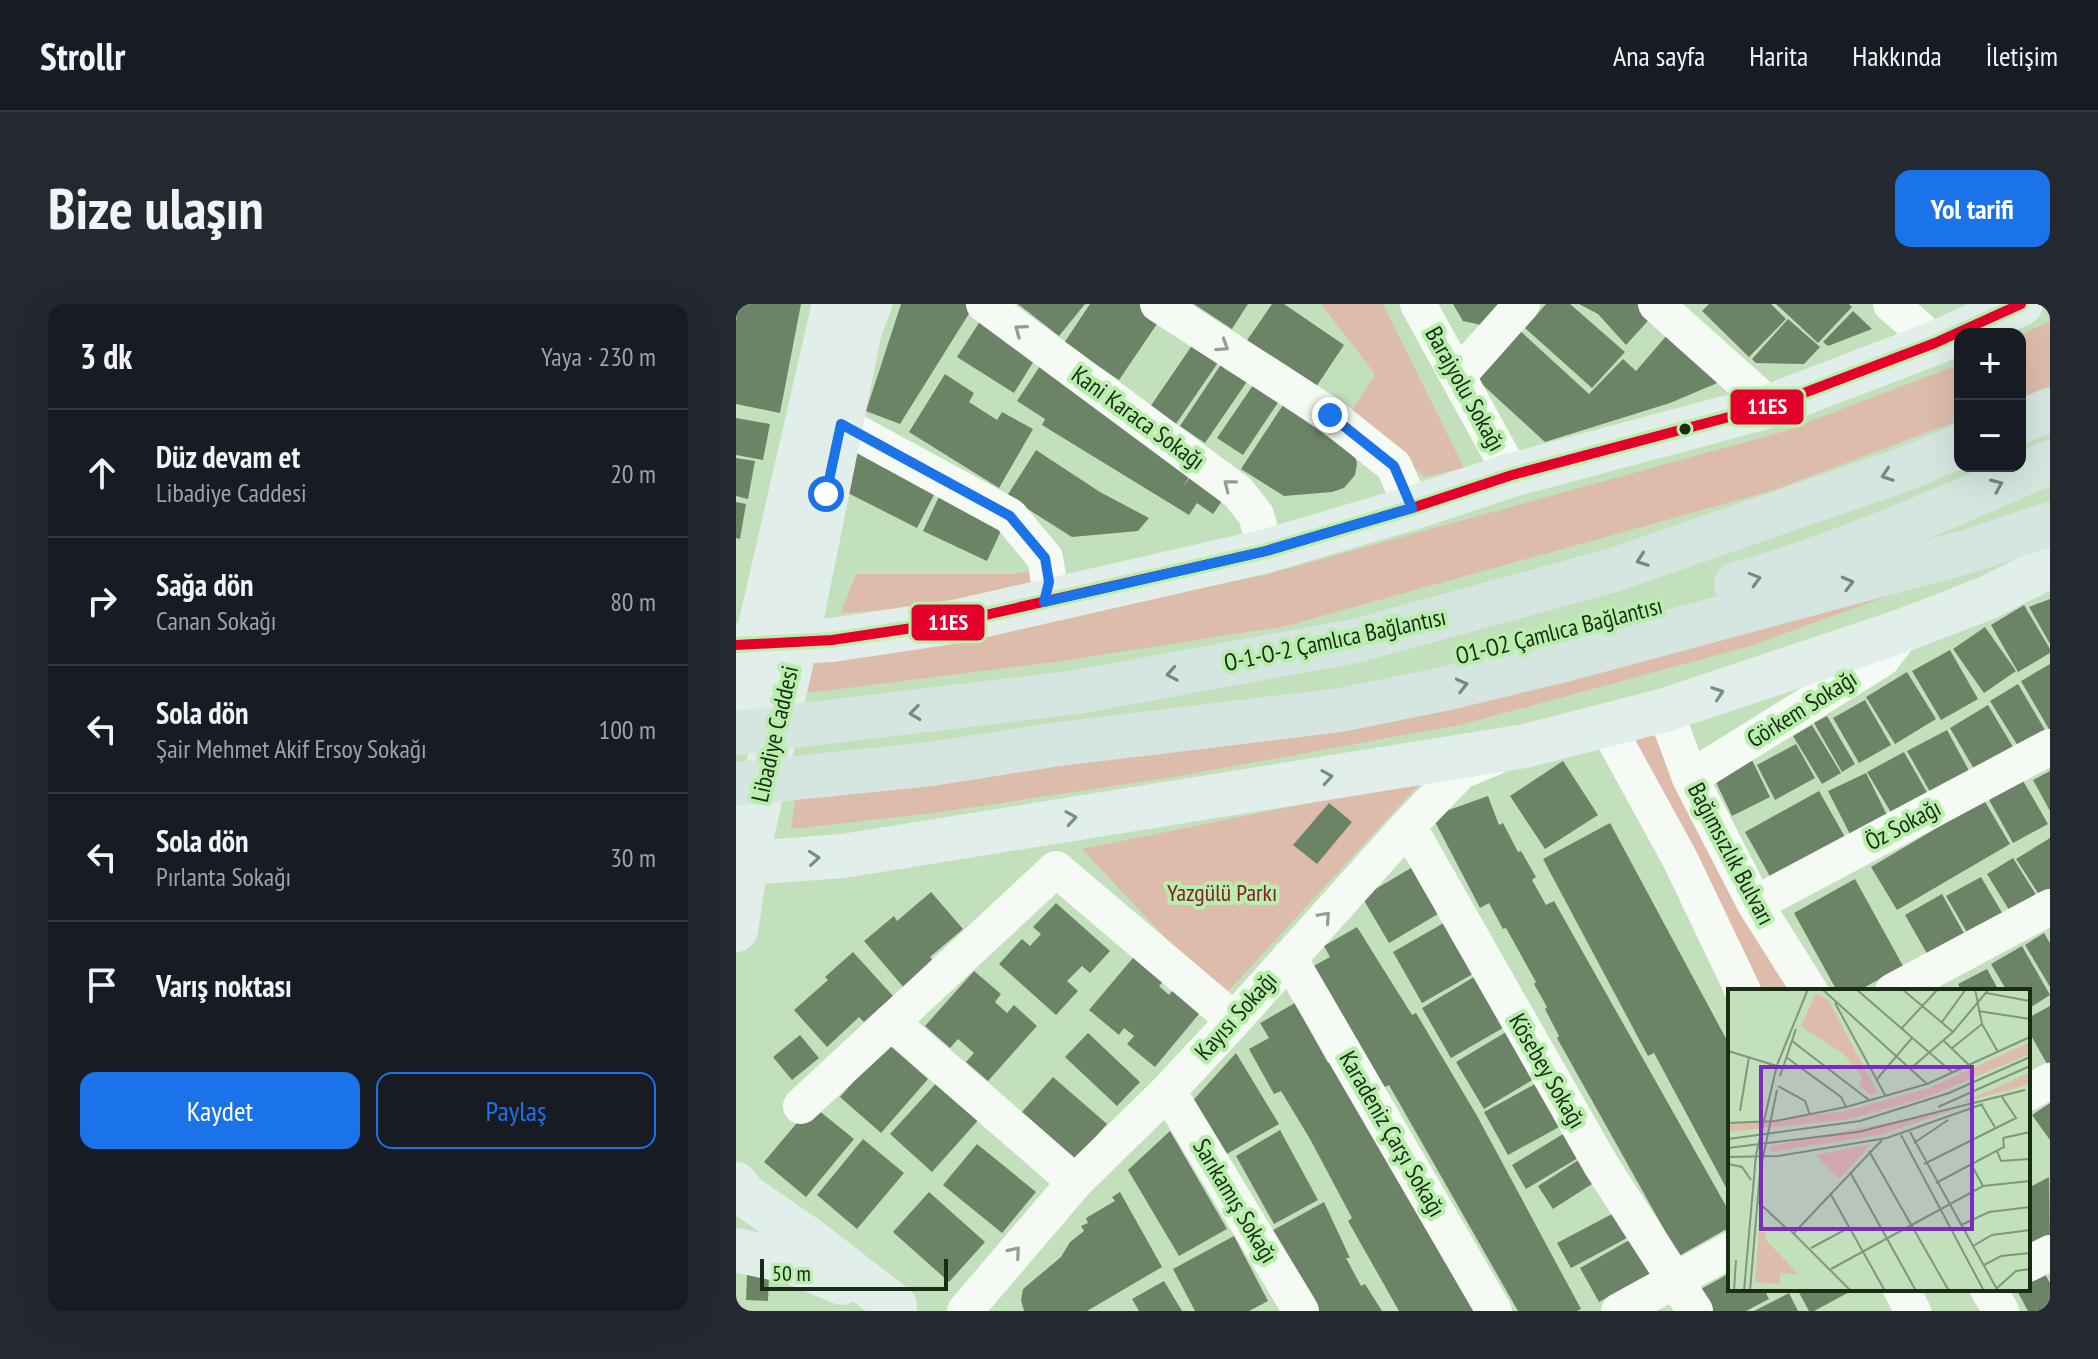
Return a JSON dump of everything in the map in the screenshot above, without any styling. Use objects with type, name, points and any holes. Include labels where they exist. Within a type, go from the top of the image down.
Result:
[{"type":"highway","points":[[2026,420],[2050,410]]},
{"type":"highway","name":"O-1-O-2 Çamlıca Bağlantısı","points":[[737,727],[1077,692],[1355,641],[1613,570],[1908,468],[1954,449]]},
{"type":"highway","name":"O1-O2 Çamlıca Bağlantısı","points":[[1052,745],[1316,692],[1605,621],[1768,575],[1932,513],[2050,462]]},
{"type":"highway","points":[[736,784],[931,764],[1052,745],[1340,710],[1568,659],[1966,552],[2050,524]]},
{"type":"main road","points":[[768,593],[761,554],[776,533],[787,506],[834,304]]},
{"type":"main road","name":"Libadiye Caddesi","points":[[737,727],[768,593],[841,424],[860,330],[870,304]]},
{"type":"main road","points":[[736,645],[832,640],[959,621],[1266,551],[1512,475],[1770,406],[1935,343],[2021,304]]},
{"type":"main road","points":[[736,864],[843,856],[1525,746],[1665,710],[1904,630],[1987,598],[2050,566]]},
{"type":"main road","name":"Libadiye Caddesi","points":[[736,930],[748,853],[768,593]]},
{"type":"main road","points":[[736,673],[737,727]]},
{"type":"main road","points":[[736,1184],[746,1196],[807,1238],[899,1309]]},
{"type":"main road","points":[[736,1217],[762,1221],[807,1238]]},
{"type":"main road","points":[[736,1250],[794,1263],[899,1309]]},
{"type":"street","name":"Kani Karaca Sokağı","points":[[984,304],[1238,492],[1256,515],[1266,551]]},
{"type":"street","points":[[1158,304],[1330,415],[1394,466],[1412,508]]},
{"type":"street","name":"Barajyolu Sokağı","points":[[1418,304],[1512,475]]},
{"type":"street","points":[[1458,376],[1522,304]]},
{"type":"street","points":[[1891,304],[1935,343]]},
{"type":"street","points":[[1667,308],[1770,406]]},
{"type":"street","points":[[841,424],[1010,516],[1045,558],[1049,582],[1044,602]]},
{"type":"street","name":"Görkem Sokağı","points":[[1690,778],[1882,659],[1904,630]]},
{"type":"street","name":"Bağımsızlık Bulvarı","points":[[1665,710],[1690,778],[1755,904],[1809,989]]},
{"type":"street","name":"Bağımsızlık Bulvarı","points":[[1607,726],[1680,859],[1742,989]]},
{"type":"street","name":"Kayısı Sokağı","points":[[965,1311],[1075,1182],[1168,1091],[1461,771],[1525,746]]},
{"type":"street","name":"Öz Sokağı","points":[[1755,904],[2050,747]]},
{"type":"street","name":"Kösebey Sokağı","points":[[1408,826],[1601,1165],[1695,1311]]},
{"type":"street","points":[[801,1106],[1056,869],[1234,1020]]},
{"type":"street","points":[[1897,989],[2049,911]]},
{"type":"street","name":"Karadeniz Çarşı Sokağı","points":[[1289,958],[1494,1311]]},
{"type":"street","points":[[891,1022],[1075,1182]]},
{"type":"street","points":[[2030,1092],[2050,1081]]},
{"type":"street","name":"Sarıkamış Sokağı","points":[[1168,1091],[1288,1306]]},
{"type":"street","points":[[1619,1311],[1728,1251]]},
{"type":"street","points":[[2030,1263],[2050,1253]]},
{"type":"street","points":[[1902,1291],[1913,1311]]},
{"type":"street","points":[[1989,1291],[2001,1311]]},
{"type":"green space","points":[[1321,304],[1383,304],[1464,468],[1425,477],[1350,414],[1375,374]]},
{"type":"green space","points":[[2050,321],[2050,386],[2026,396],[2026,332]]},
{"type":"green space","points":[[1954,366],[1954,422],[1774,490],[1286,626],[1062,661],[824,691],[736,696],[736,656],[1052,618],[1265,575],[1782,432]]},
{"type":"green space","points":[[2050,537],[1750,646],[1464,724],[1179,776],[942,812],[791,829],[796,797],[1065,765]]},
{"type":"green space","points":[[1042,568],[1034,589],[957,605],[841,613],[856,574],[1013,574]]},
{"type":"green space","points":[[1655,727],[1797,989],[1756,989],[1623,742]]},
{"type":"green space","name":"Yazgülü Parkı","points":[[1423,780],[1222,998],[1082,849]]},
{"type":"building","points":[[739,304],[801,304],[780,413],[736,404],[736,322]]},
{"type":"building","points":[[901,304],[975,304],[900,424],[866,411]]},
{"type":"building","points":[[1018,304],[1085,304],[1059,336]]},
{"type":"building","points":[[1090,304],[1140,304],[1161,318],[1119,380],[1064,343]]},
{"type":"building","points":[[1194,304],[1248,304],[1232,329]]},
{"type":"building","points":[[1272,304],[1284,304],[1344,345],[1308,399],[1239,352]]},
{"type":"building","points":[[1453,304],[1515,304],[1495,328],[1463,321]]},
{"type":"building","points":[[1546,304],[1570,304],[1625,352],[1592,388],[1525,328]]},
{"type":"building","points":[[1579,304],[1647,304],[1656,312],[1626,345],[1598,314]]},
{"type":"building","points":[[1709,304],[1771,304],[1786,319],[1749,357],[1702,311]]},
{"type":"building","points":[[1776,304],[1849,304],[1852,307],[1818,343]]},
{"type":"building","points":[[1853,311],[1872,329],[1828,346],[1823,342]]},
{"type":"building","points":[[986,312],[1042,348],[1014,393],[957,357]]},
{"type":"building","points":[[1788,319],[1820,347],[1804,364],[1756,363],[1752,359]]},
{"type":"building","points":[[1518,329],[1589,394],[1623,359],[1636,371],[1668,334],[1722,381],[1670,403],[1545,442],[1474,377]]},
{"type":"building","points":[[1193,344],[1219,361],[1176,424],[1150,407]]},
{"type":"building","points":[[1046,357],[1197,464],[1183,487],[1191,476],[1224,498],[1213,514],[1197,503],[1189,515],[1042,425],[1045,419],[1017,401]]},
{"type":"building","points":[[1222,363],[1248,380],[1205,443],[1180,426]]},
{"type":"building","points":[[945,374],[974,393],[969,402],[997,420],[1002,412],[1033,429],[999,488],[909,432]]},
{"type":"building","points":[[1260,375],[1285,392],[1243,455],[1217,438]]},
{"type":"building","points":[[1283,405],[1355,456],[1355,475],[1344,488],[1284,496],[1241,469]]},
{"type":"building","points":[[736,418],[770,424],[763,460],[736,455]]},
{"type":"building","points":[[856,442],[938,487],[917,528],[846,492]]},
{"type":"building","points":[[1036,450],[1100,492],[1149,518],[1138,531],[1072,537],[1007,496]]},
{"type":"building","points":[[736,458],[755,461],[748,499],[736,496]]},
{"type":"building","points":[[942,490],[1006,520],[987,561],[923,531]]},
{"type":"building","points":[[736,502],[746,504],[740,539],[736,538]]},
{"type":"building","points":[[2050,599],[2050,644],[2029,607]]},
{"type":"building","points":[[2024,605],[2050,653],[2018,672],[1991,625]]},
{"type":"building","points":[[1985,627],[2016,671],[1984,693],[1953,649]]},
{"type":"building","points":[[1950,650],[1978,699],[1941,720],[1912,671]]},
{"type":"building","points":[[2050,664],[2050,731],[2021,681]]},
{"type":"building","points":[[1907,672],[1936,719],[1895,744],[1866,697]]},
{"type":"building","points":[[2018,684],[2045,730],[2018,746],[1990,701]]},
{"type":"building","points":[[1865,700],[1891,745],[1859,763],[1833,718]]},
{"type":"building","points":[[1988,705],[2013,747],[1974,769],[1950,728]]},
{"type":"building","points":[[1827,716],[1855,764],[1842,772],[1814,723]]},
{"type":"building","points":[[1812,725],[1841,773],[1822,784],[1793,736]]},
{"type":"building","points":[[1947,730],[1973,778],[1934,799],[1907,751]]},
{"type":"building","points":[[1796,744],[1815,778],[1775,800],[1757,765]]},
{"type":"building","points":[[1904,752],[1932,801],[1896,821],[1867,772]]},
{"type":"building","points":[[1752,760],[1770,797],[1732,816],[1714,778]]},
{"type":"building","points":[[1563,761],[1598,815],[1545,849],[1510,796]]},
{"type":"building","points":[[2050,771],[2050,811],[2033,780]]},
{"type":"building","points":[[1866,773],[1892,825],[1855,844],[1828,791]]},
{"type":"building","points":[[2022,779],[2048,824],[2013,843],[1988,798]]},
{"type":"building","points":[[1819,791],[1850,846],[1776,887],[1745,832]]},
{"type":"building","points":[[1488,796],[1499,825],[1503,823],[1518,852],[1521,851],[1536,877],[1532,880],[1546,905],[1554,901],[1728,1209],[1728,1228],[1679,1256],[1557,1038],[1559,1036],[1545,1009],[1547,1007],[1534,984],[1536,982],[1506,928],[1503,929],[1489,903],[1480,908],[1432,816]]},
{"type":"building","points":[[1984,800],[2010,844],[1897,910],[1871,867]]},
{"type":"building","points":[[1329,803],[1352,822],[1317,864],[1293,845]]},
{"type":"building","points":[[1610,823],[1728,1042],[1728,1191],[1654,1053],[1648,1056],[1543,859]]},
{"type":"building","points":[[2050,838],[2050,890],[2040,896],[2016,859]]},
{"type":"building","points":[[2013,858],[2040,901],[2014,918],[1987,874]]},
{"type":"building","points":[[1411,868],[1438,914],[1389,943],[1362,897]]},
{"type":"building","points":[[1981,877],[2004,916],[1969,936],[1946,896]]},
{"type":"building","points":[[1855,879],[1903,966],[1862,989],[1836,989],[1794,913]]},
{"type":"building","points":[[931,892],[963,929],[930,957],[935,963],[905,989],[864,941],[894,916],[897,921]]},
{"type":"building","points":[[1942,894],[1970,944],[1933,964],[1905,915]]},
{"type":"building","points":[[1056,903],[1110,951],[1090,973],[1082,966],[1067,981],[1078,991],[1056,1015],[999,964],[1022,939],[1030,946],[1041,934],[1033,927]]},
{"type":"building","points":[[1449,920],[1478,971],[1422,1003],[1393,952]]},
{"type":"building","points":[[1357,927],[1412,1015],[1416,1013],[1476,1114],[1581,1309],[1518,1311],[1389,1085],[1381,1089],[1312,967],[1330,957],[1324,946]]},
{"type":"building","points":[[2044,933],[2050,943],[2050,987],[2025,945]]},
{"type":"building","points":[[2022,946],[2050,995],[2030,1008],[2030,989],[2006,989],[1991,964]]},
{"type":"building","points":[[853,952],[893,996],[864,1022],[859,1017],[827,1047],[794,1010],[828,980],[825,977]]},
{"type":"building","points":[[1138,952],[1167,977],[1159,986],[1169,995],[1176,986],[1203,1009],[1155,1067],[1127,1044],[1134,1036],[1124,1028],[1119,1035],[1089,1010]]},
{"type":"building","points":[[1987,969],[1998,989],[1961,989],[1958,984]]},
{"type":"building","points":[[974,971],[1001,994],[995,1002],[1007,1013],[1014,1005],[1037,1026],[988,1081],[966,1062],[974,1053],[958,1039],[950,1048],[925,1026]]},
{"type":"building","points":[[1479,974],[1508,1025],[1451,1058],[1422,1008]]},
{"type":"building","points":[[1295,1003],[1328,1063],[1338,1058],[1477,1311],[1399,1311],[1348,1221],[1352,1218],[1310,1139],[1281,1091],[1274,1094],[1249,1049],[1269,1038],[1260,1023]]},
{"type":"building","points":[[2050,1006],[2050,1062],[2047,1064],[2030,1034],[2030,1017]]},
{"type":"building","points":[[1511,1029],[1539,1076],[1484,1109],[1456,1062]]},
{"type":"building","points":[[1088,1033],[1140,1082],[1117,1106],[1065,1057]]},
{"type":"building","points":[[800,1035],[819,1058],[792,1080],[773,1057]]},
{"type":"building","points":[[887,1043],[928,1079],[881,1133],[840,1097]]},
{"type":"building","points":[[1236,1053],[1279,1124],[1218,1159],[1188,1106]]},
{"type":"building","points":[[1053,1077],[1107,1124],[1069,1167],[1015,1120]]},
{"type":"building","points":[[940,1079],[982,1116],[932,1172],[890,1134]]},
{"type":"building","points":[[1535,1084],[1559,1127],[1508,1155],[1484,1112]]},
{"type":"building","points":[[2050,1103],[2050,1140],[2032,1115]]},
{"type":"building","points":[[812,1105],[854,1139],[806,1197],[764,1162]]},
{"type":"building","points":[[1280,1130],[1318,1200],[1274,1224],[1236,1156]]},
{"type":"building","points":[[1170,1131],[1227,1229],[1179,1256],[1128,1170]]},
{"type":"building","points":[[1563,1134],[1578,1158],[1526,1189],[1512,1165]]},
{"type":"building","points":[[863,1139],[904,1173],[857,1229],[817,1195]]},
{"type":"building","points":[[977,1144],[1036,1192],[1002,1233],[943,1185]]},
{"type":"building","points":[[1580,1159],[1595,1182],[1553,1209],[1538,1186]]},
{"type":"building","points":[[2049,1177],[2050,1238],[2030,1252],[2030,1187]]},
{"type":"building","points":[[929,1192],[985,1242],[949,1282],[893,1232]]},
{"type":"building","points":[[1120,1192],[1162,1267],[1087,1311],[1024,1311],[1021,1300],[1023,1289],[1061,1257],[1070,1242],[1084,1231],[1081,1226],[1088,1223],[1086,1218],[1115,1201],[1112,1197]]},
{"type":"building","points":[[1324,1202],[1350,1258],[1346,1258],[1361,1286],[1365,1284],[1382,1311],[1308,1311],[1266,1234]]},
{"type":"building","points":[[1614,1213],[1627,1238],[1571,1268],[1557,1243]]},
{"type":"building","points":[[1234,1236],[1268,1301],[1249,1311],[1195,1311],[1173,1269]]},
{"type":"building","points":[[1633,1238],[1652,1273],[1599,1302],[1580,1268]]},
{"type":"building","points":[[2042,1269],[2050,1283],[2050,1311],[2028,1311],[2017,1291],[2030,1291],[2030,1277]]},
{"type":"building","points":[[747,1274],[769,1275],[768,1301],[746,1300]]},
{"type":"building","points":[[1728,1274],[1728,1291],[1765,1291],[1769,1299],[1746,1311],[1713,1311],[1701,1289]]},
{"type":"building","points":[[1164,1281],[1182,1311],[1139,1311],[1132,1299]]},
{"type":"building","points":[[1798,1291],[1851,1291],[1814,1311],[1809,1311]]},
{"type":"building","points":[[1789,1293],[1798,1311],[1754,1311]]},
{"type":"transit line","name":"11ES","points":[[736,645],[832,640],[959,621],[1266,551],[1512,475],[1770,406],[1935,343],[2021,304]]},
{"type":"route","points":[[826,494],[841,424],[1010,516],[1045,558],[1049,582],[1044,602],[1266,551],[1412,508],[1394,466],[1330,415]]}]
